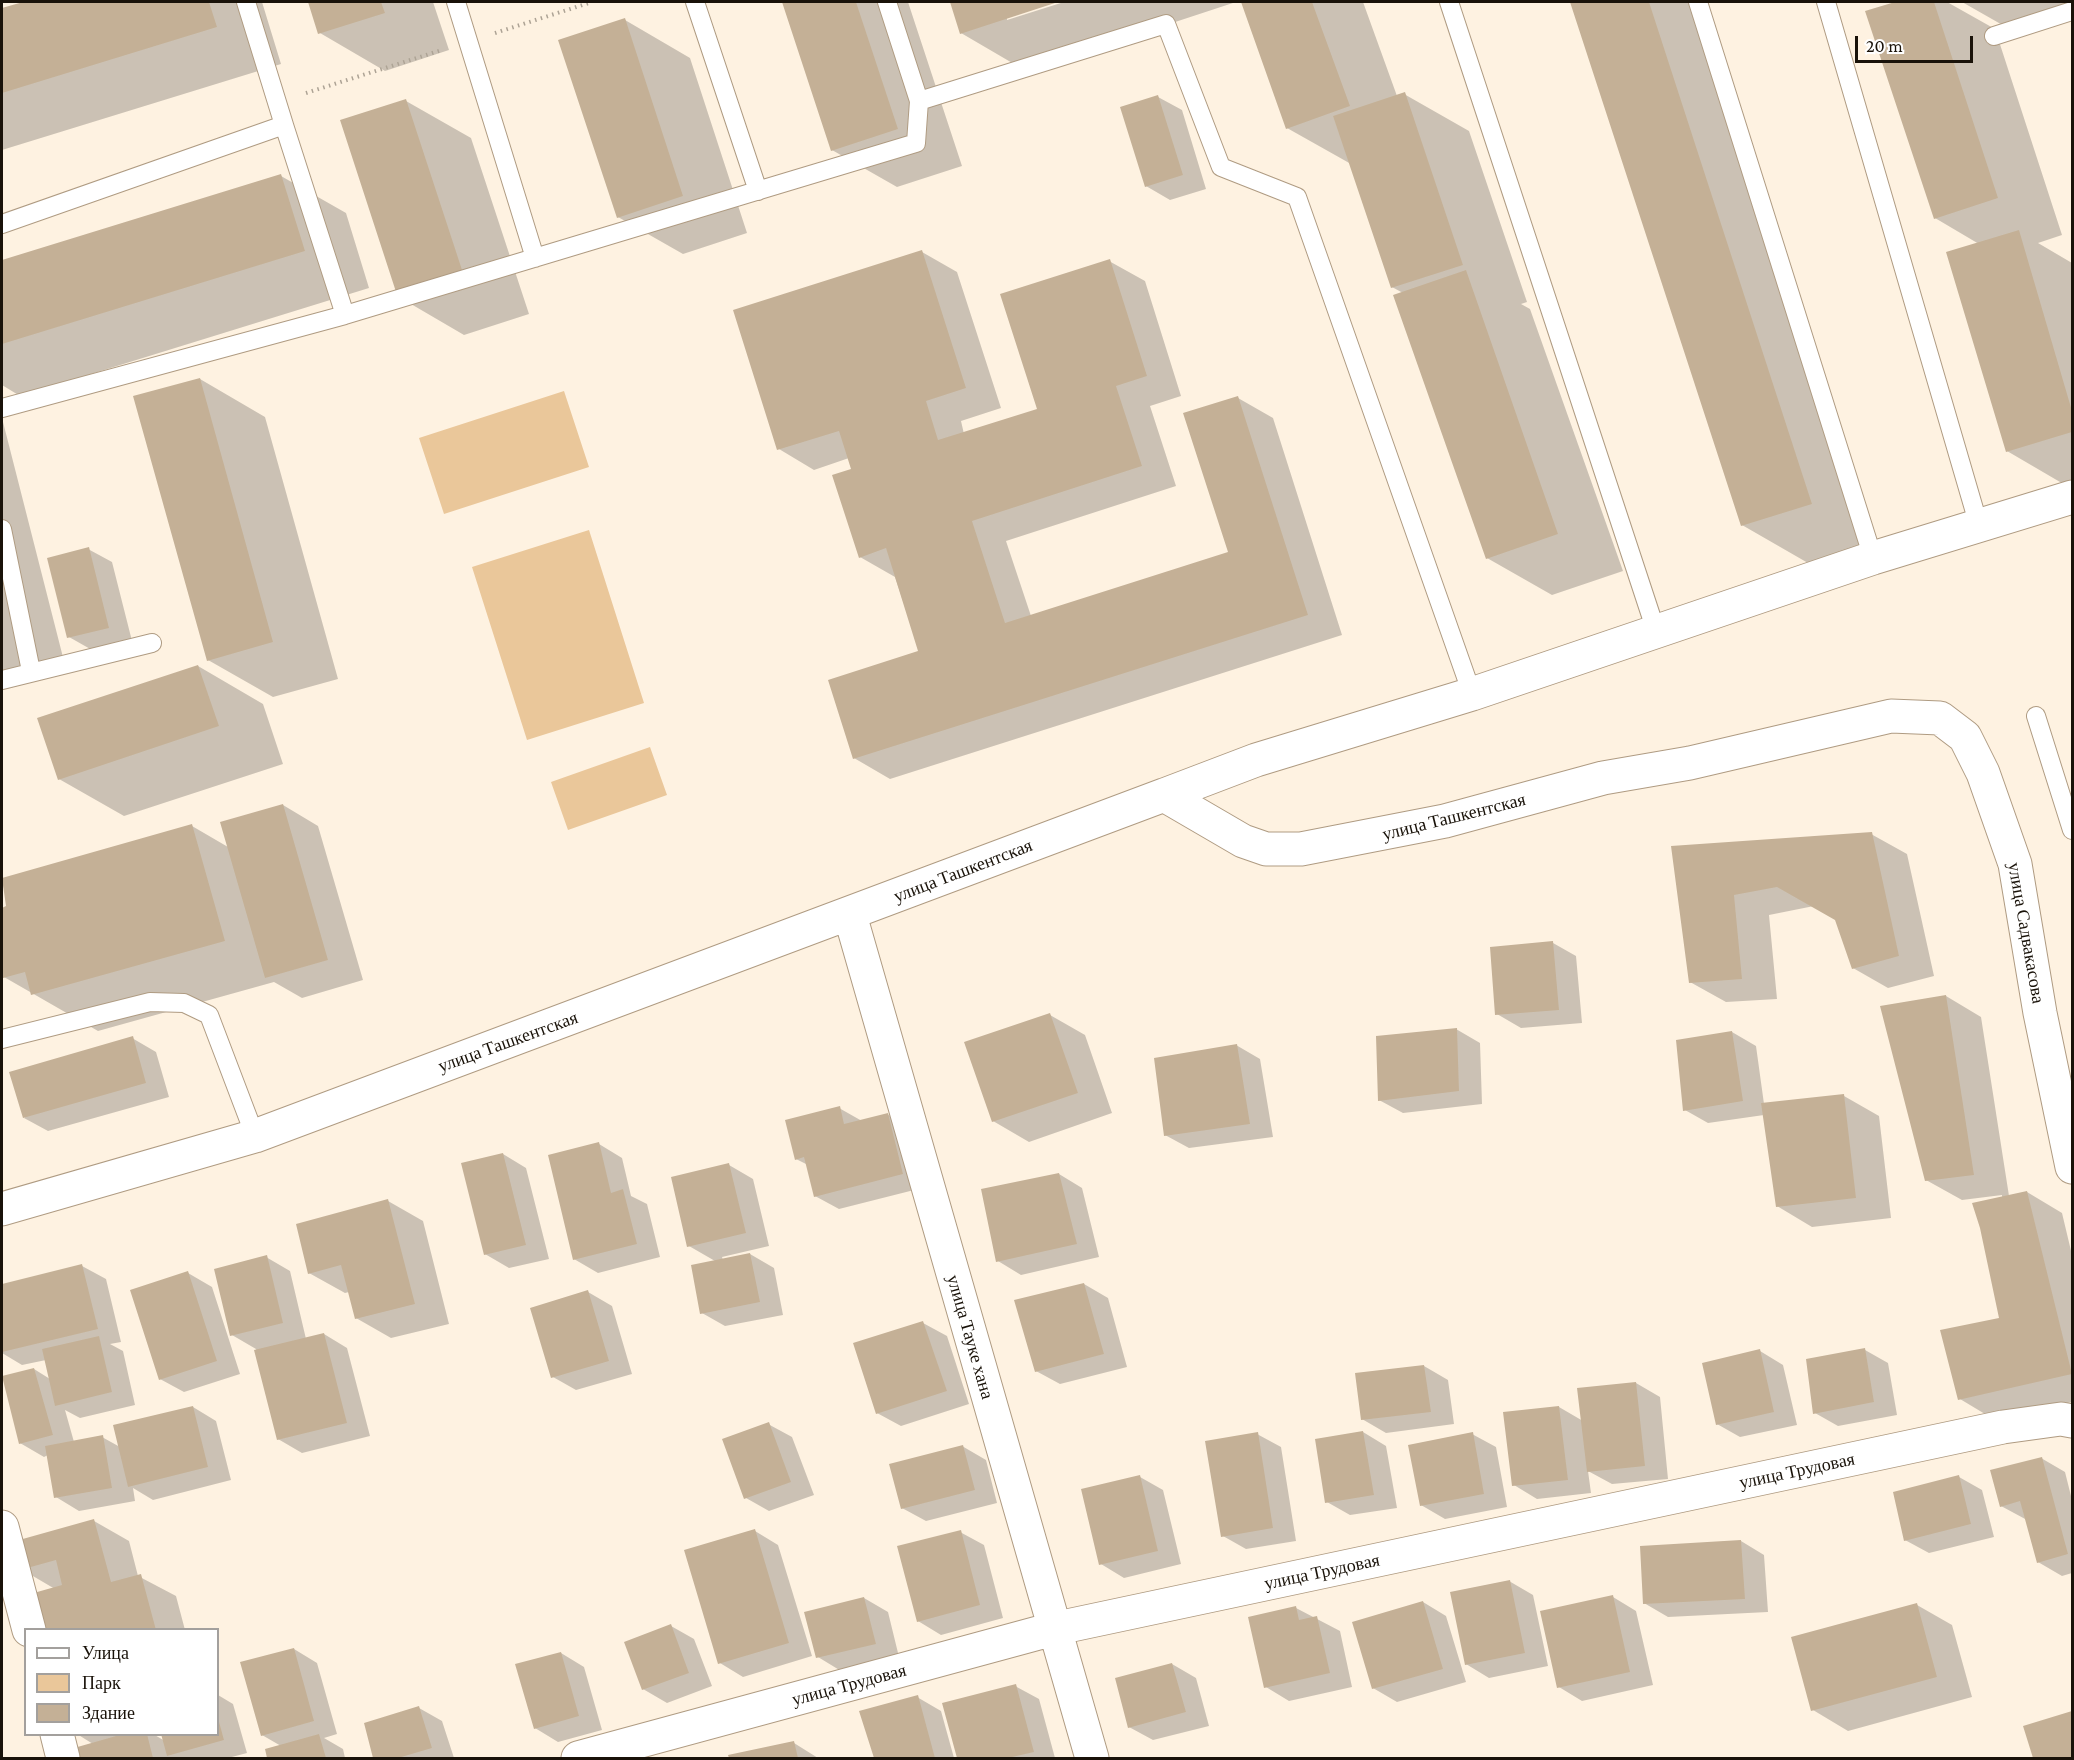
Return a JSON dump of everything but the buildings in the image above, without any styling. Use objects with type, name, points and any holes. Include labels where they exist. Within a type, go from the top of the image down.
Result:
[{"type":"street","points":[[1164,795],[1256,760],[1472,694],[1873,558],[2073,497]]},
{"type":"street","name":"улица Ташкентская","points":[[2,1209],[255,1136],[850,915],[1164,795],[1243,841],[1266,849],[1301,849],[1445,822],[1603,778],[1702,760],[1891,716],[1940,718]]},
{"type":"street","name":"улица Садвакасова","points":[[1940,718],[1965,737],[1983,773],[2015,864],[2040,1013],[2073,1167]]},
{"type":"street","name":"улица Тауке хана","points":[[850,915],[1053,1629],[1092,1758]]},
{"type":"street","name":"улица Трудовая","points":[[578,1758],[1053,1629],[2003,1427],[2061,1419],[2073,1421]]},
{"type":"street","points":[[2,1527],[29,1628]]},
{"type":"street","points":[[58,1736],[63,1758]]},
{"type":"lane","points":[[246,2],[345,315]]},
{"type":"lane","points":[[456,2],[536,258]]},
{"type":"lane","points":[[695,2],[758,191]]},
{"type":"lane","points":[[2,408],[345,315],[916,144],[920,101],[887,2]]},
{"type":"lane","points":[[1449,2],[1656,631]]},
{"type":"lane","points":[[1698,2],[1873,558]]},
{"type":"lane","points":[[1826,2],[1979,526]]},
{"type":"lane","points":[[1994,36],[2073,11]]},
{"type":"lane","points":[[920,101],[1166,24],[1221,167],[1297,197],[1472,694]]},
{"type":"lane","points":[[2,224],[284,125]]},
{"type":"lane","points":[[2,529],[31,671]]},
{"type":"lane","points":[[2,680],[152,643]]},
{"type":"lane","points":[[2036,716],[2073,830]]},
{"type":"lane","points":[[2,1039],[150,1002],[184,1003],[209,1015],[255,1136]]},
{"type":"path","points":[[277,102],[591,2]]},
{"type":"green space","points":[[564,391],[589,467],[444,514],[419,438]]},
{"type":"green space","points":[[589,530],[644,703],[527,740],[472,567]]},
{"type":"green space","points":[[650,747],[667,795],[568,830],[551,782]]}]
